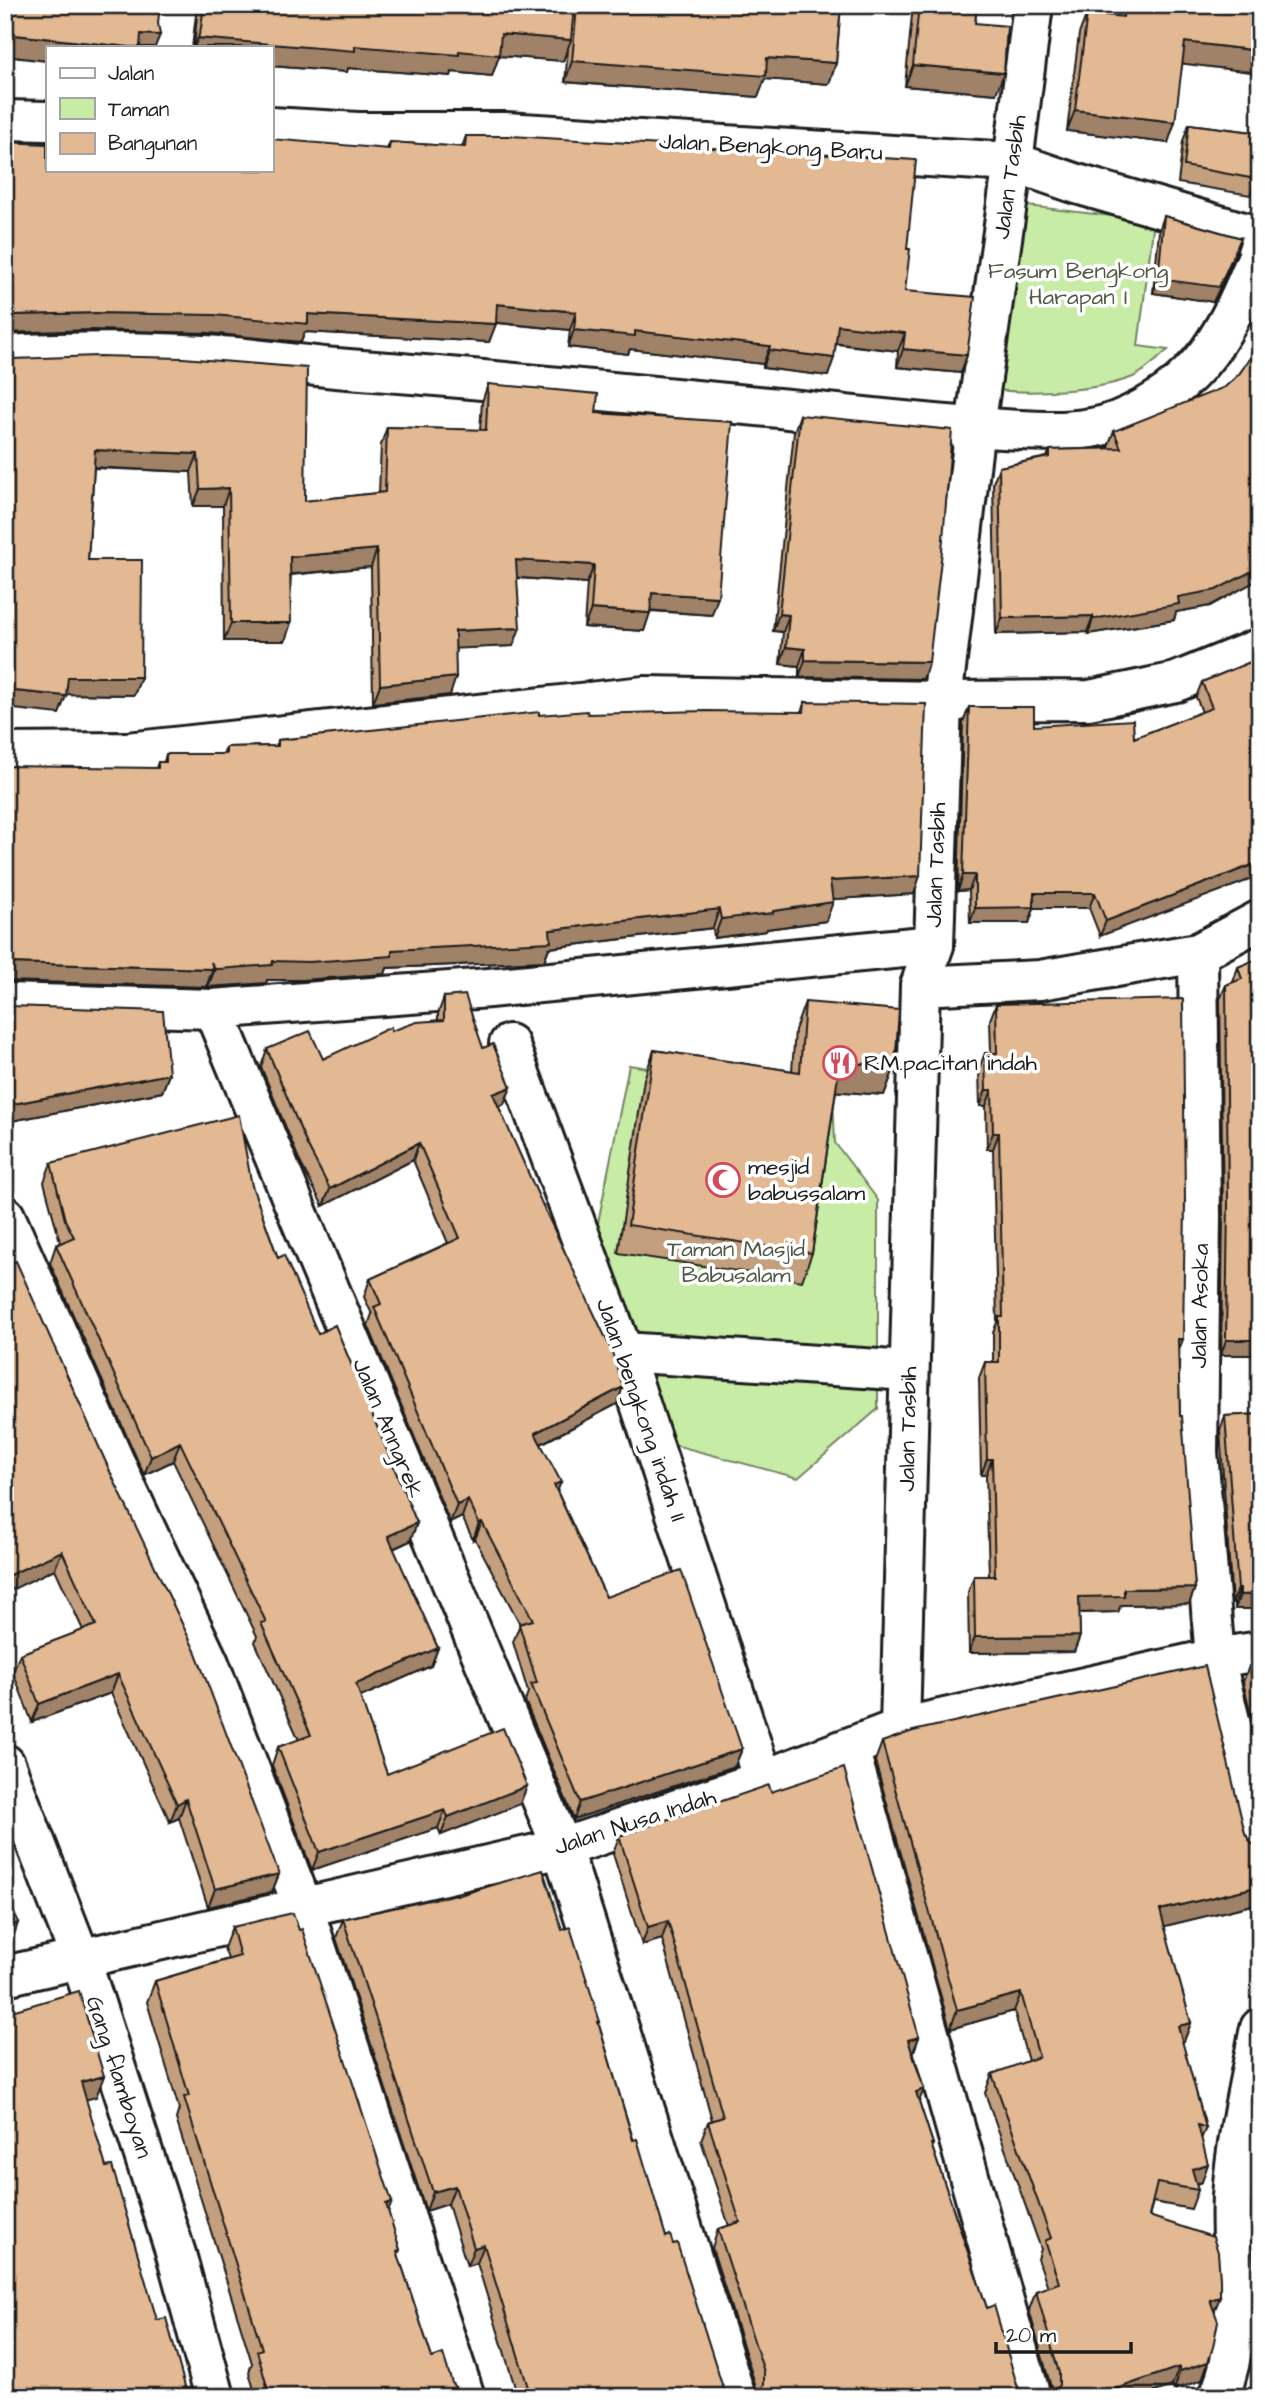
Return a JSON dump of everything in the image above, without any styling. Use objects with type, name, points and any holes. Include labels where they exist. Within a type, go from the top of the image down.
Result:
[{"type":"street","points":[[172,46],[177,5]]},
{"type":"street","name":"Jalan Tasbih","points":[[900,1728],[920,986],[934,945],[942,701],[975,427],[1033,5]]},
{"type":"street","points":[[5,120],[46,121]]},
{"type":"street","name":"Jalan Bengkong Baru","points":[[273,127],[358,132],[505,132],[1013,162],[1077,184],[1260,237]]},
{"type":"street","points":[[5,355],[132,352],[235,357],[975,427],[1065,432],[1114,422],[1148,405],[1177,386],[1208,355],[1234,313],[1260,251]]},
{"type":"street","points":[[5,753],[127,752],[644,696],[942,701],[1089,700],[1176,682],[1260,648]]},
{"type":"street","points":[[920,986],[1040,980],[1198,953],[1260,920]]},
{"type":"street","points":[[5,1003],[213,1009],[488,988],[934,945]]},
{"type":"street","name":"Jalan Asoka","points":[[1198,953],[1198,1452],[1215,1658],[1260,1846]]},
{"type":"street","name":"Jalan Anngrek","points":[[213,1009],[562,1847],[736,2397]]},
{"type":"street","name":"Jalan bengkong indah II","points":[[509,1044],[623,1352],[763,1780]]},
{"type":"street","points":[[5,1216],[125,1485],[209,1663],[303,1907],[465,2397]]},
{"type":"street","points":[[623,1352],[909,1371]]},
{"type":"street","name":"Jalan Nusa Indah","points":[[5,1976],[562,1847],[763,1780],[900,1728],[1215,1658],[1260,1651]]},
{"type":"street","points":[[849,1748],[1031,2397]]},
{"type":"street","name":"Gang flamboyan","points":[[5,1764],[80,1957],[176,2254],[215,2397]]},
{"type":"street","points":[[1219,2397],[1228,2375],[1236,2325],[1232,2197],[1242,2120],[1260,2028]]},
{"type":"green space","name":"Fasum Bengkong Harapan I","points":[[1019,205],[1154,221],[1138,346],[1168,350],[1133,377],[1102,386],[1029,392],[997,390]]},
{"type":"green space","name":"Taman Masjid Babusalam","points":[[629,1065],[833,1097],[835,1143],[878,1200],[878,1409],[798,1478],[652,1439],[587,1279]]},
{"type":"building","points":[[5,5],[160,5],[160,35],[141,34],[140,46],[5,34]]},
{"type":"building","points":[[204,5],[574,5],[571,40],[501,34],[499,55],[459,51],[459,55],[355,46],[355,51],[198,38]]},
{"type":"building","points":[[646,5],[841,5],[836,63],[767,58],[766,76],[572,61],[577,7],[646,12]]},
{"type":"building","points":[[919,5],[977,5],[975,23],[1007,26],[1004,73],[913,65]]},
{"type":"building","points":[[1124,5],[1260,5],[1260,51],[1185,42],[1175,122],[1075,110],[1087,13],[1123,17]]},
{"type":"building","points":[[1189,124],[1260,133],[1260,172],[1257,172],[1256,179],[1184,166]]},
{"type":"building","points":[[466,136],[511,136],[916,160],[905,291],[975,297],[967,355],[903,349],[905,333],[838,325],[834,358],[769,350],[770,346],[635,331],[635,336],[574,330],[576,312],[497,304],[496,324],[308,314],[308,324],[214,315],[98,313],[5,317],[5,142],[46,144],[46,172],[273,172],[273,139],[389,149],[390,142],[465,147]]},
{"type":"building","points":[[1164,216],[1241,238],[1219,287],[1158,279]]},
{"type":"building","points":[[1260,344],[1260,567],[1216,590],[1178,597],[1179,604],[1093,619],[1093,616],[1002,618],[999,467],[1050,457],[1050,450],[1121,448],[1114,431],[1225,387],[1239,374]]},
{"type":"building","points":[[5,357],[183,358],[307,368],[305,501],[385,492],[387,427],[486,430],[488,384],[598,394],[596,413],[732,422],[718,597],[652,593],[650,613],[591,609],[594,565],[516,560],[520,628],[455,631],[456,677],[380,685],[377,549],[290,557],[291,623],[231,623],[229,488],[200,489],[198,454],[95,450],[88,560],[142,560],[141,677],[68,677],[66,696],[5,690]]},
{"type":"building","points":[[800,415],[952,430],[929,662],[805,660],[805,649],[786,647],[789,615],[779,614]]},
{"type":"building","points":[[1260,658],[1260,862],[1106,921],[1095,893],[1034,893],[1034,907],[975,908],[975,875],[963,875],[969,707],[1034,707],[1034,726],[1133,720],[1134,738],[1212,708],[1202,682]]},
{"type":"building","points":[[805,702],[926,704],[920,876],[830,881],[833,902],[773,913],[721,919],[719,909],[550,930],[551,942],[392,950],[392,956],[309,962],[273,961],[272,965],[219,969],[215,969],[211,962],[213,969],[5,964],[5,766],[158,768],[158,762],[166,762],[166,754],[226,754],[226,747],[278,746],[278,740],[539,712],[539,715],[587,711],[588,714],[804,712]]},
{"type":"building","points":[[1260,958],[1260,1340],[1226,1340],[1226,985],[1242,979],[1238,967]]},
{"type":"building","points":[[465,995],[483,1048],[493,1044],[511,1087],[493,1094],[611,1349],[623,1387],[535,1433],[561,1482],[554,1485],[606,1597],[681,1570],[742,1749],[580,1802],[531,1684],[537,1683],[519,1624],[533,1620],[468,1500],[457,1505],[374,1307],[381,1304],[370,1279],[460,1238],[419,1143],[330,1189],[307,1145],[267,1049],[310,1031],[323,1059],[391,1027],[391,1031],[417,1022],[444,1020],[444,997]]},
{"type":"building","points":[[1183,999],[1183,1339],[1178,1339],[1180,1416],[1195,1588],[1124,1589],[1124,1596],[1079,1597],[1080,1636],[975,1637],[974,1576],[995,1576],[992,1459],[987,1459],[985,1362],[999,1362],[999,1317],[1003,1317],[999,1133],[993,1133],[992,1090],[986,1090],[985,1053],[997,1053],[996,1004]]},
{"type":"building","name":"mesjid babussalam","points":[[805,1002],[899,1010],[895,1066],[840,1062],[812,1253],[628,1225],[654,1050],[800,1072]]},
{"type":"building","points":[[5,1005],[163,1011],[169,1074],[13,1104],[5,1061]]},
{"type":"building","points":[[239,1115],[252,1186],[278,1258],[284,1255],[318,1334],[335,1325],[417,1523],[388,1536],[438,1648],[356,1684],[387,1774],[503,1728],[527,1786],[448,1817],[445,1810],[319,1852],[278,1747],[311,1735],[261,1623],[266,1622],[180,1442],[151,1457],[56,1245],[74,1237],[65,1220],[51,1163]]},
{"type":"building","points":[[5,1256],[8,1264],[16,1261],[112,1476],[196,1653],[279,1874],[215,1889],[186,1799],[177,1804],[118,1674],[39,1704],[20,1654],[96,1625],[62,1551],[5,1577]]},
{"type":"building","points":[[1260,1414],[1260,1594],[1240,1595],[1225,1416]]},
{"type":"building","points":[[1260,1663],[1260,1709],[1249,1666]]},
{"type":"building","points":[[1205,1666],[1245,1833],[1251,1843],[1260,1848],[1260,1886],[1160,1910],[1191,2023],[1178,2026],[1206,2128],[1198,2125],[1208,2164],[1192,2169],[1198,2190],[1157,2183],[1149,2216],[1213,2237],[1218,2252],[1220,2297],[1210,2300],[1218,2321],[1213,2347],[1208,2362],[1180,2371],[1179,2367],[1093,2397],[1048,2397],[1059,2385],[1059,2373],[1036,2291],[1059,2283],[1045,2241],[1051,2238],[992,2074],[1039,2057],[1021,1993],[957,2010],[882,1742],[913,1731]]},
{"type":"building","points":[[844,1768],[919,2037],[908,2040],[924,2089],[916,2092],[931,2144],[987,2308],[994,2305],[1017,2385],[1027,2397],[753,2397],[764,2384],[764,2372],[718,2229],[740,2222],[708,2122],[723,2117],[668,1921],[648,1927],[619,1836],[769,1785],[771,1792]]},
{"type":"building","points":[[543,1870],[562,1930],[570,1927],[633,2140],[637,2139],[666,2237],[670,2235],[673,2244],[677,2243],[722,2385],[732,2397],[531,2397],[484,2245],[474,2248],[455,2186],[433,2192],[343,1919],[457,1896]]},
{"type":"building","points":[[5,1889],[18,1923],[5,1928]]},
{"type":"building","points":[[293,1913],[299,1930],[302,1929],[392,2202],[386,2204],[400,2250],[397,2251],[432,2358],[443,2354],[452,2383],[459,2393],[445,2397],[270,2397],[257,2351],[262,2349],[184,2097],[189,2096],[155,1981],[240,1956],[232,1927]]},
{"type":"building","points":[[79,1991],[104,2076],[81,2082],[106,2167],[112,2166],[157,2320],[166,2318],[188,2397],[5,2397],[5,2013]]},
{"type":"place","name":"RM.pacitan indah","points":[[840,1063]]},
{"type":"place","name":"mesjid babussalam","points":[[723,1180]]}]
